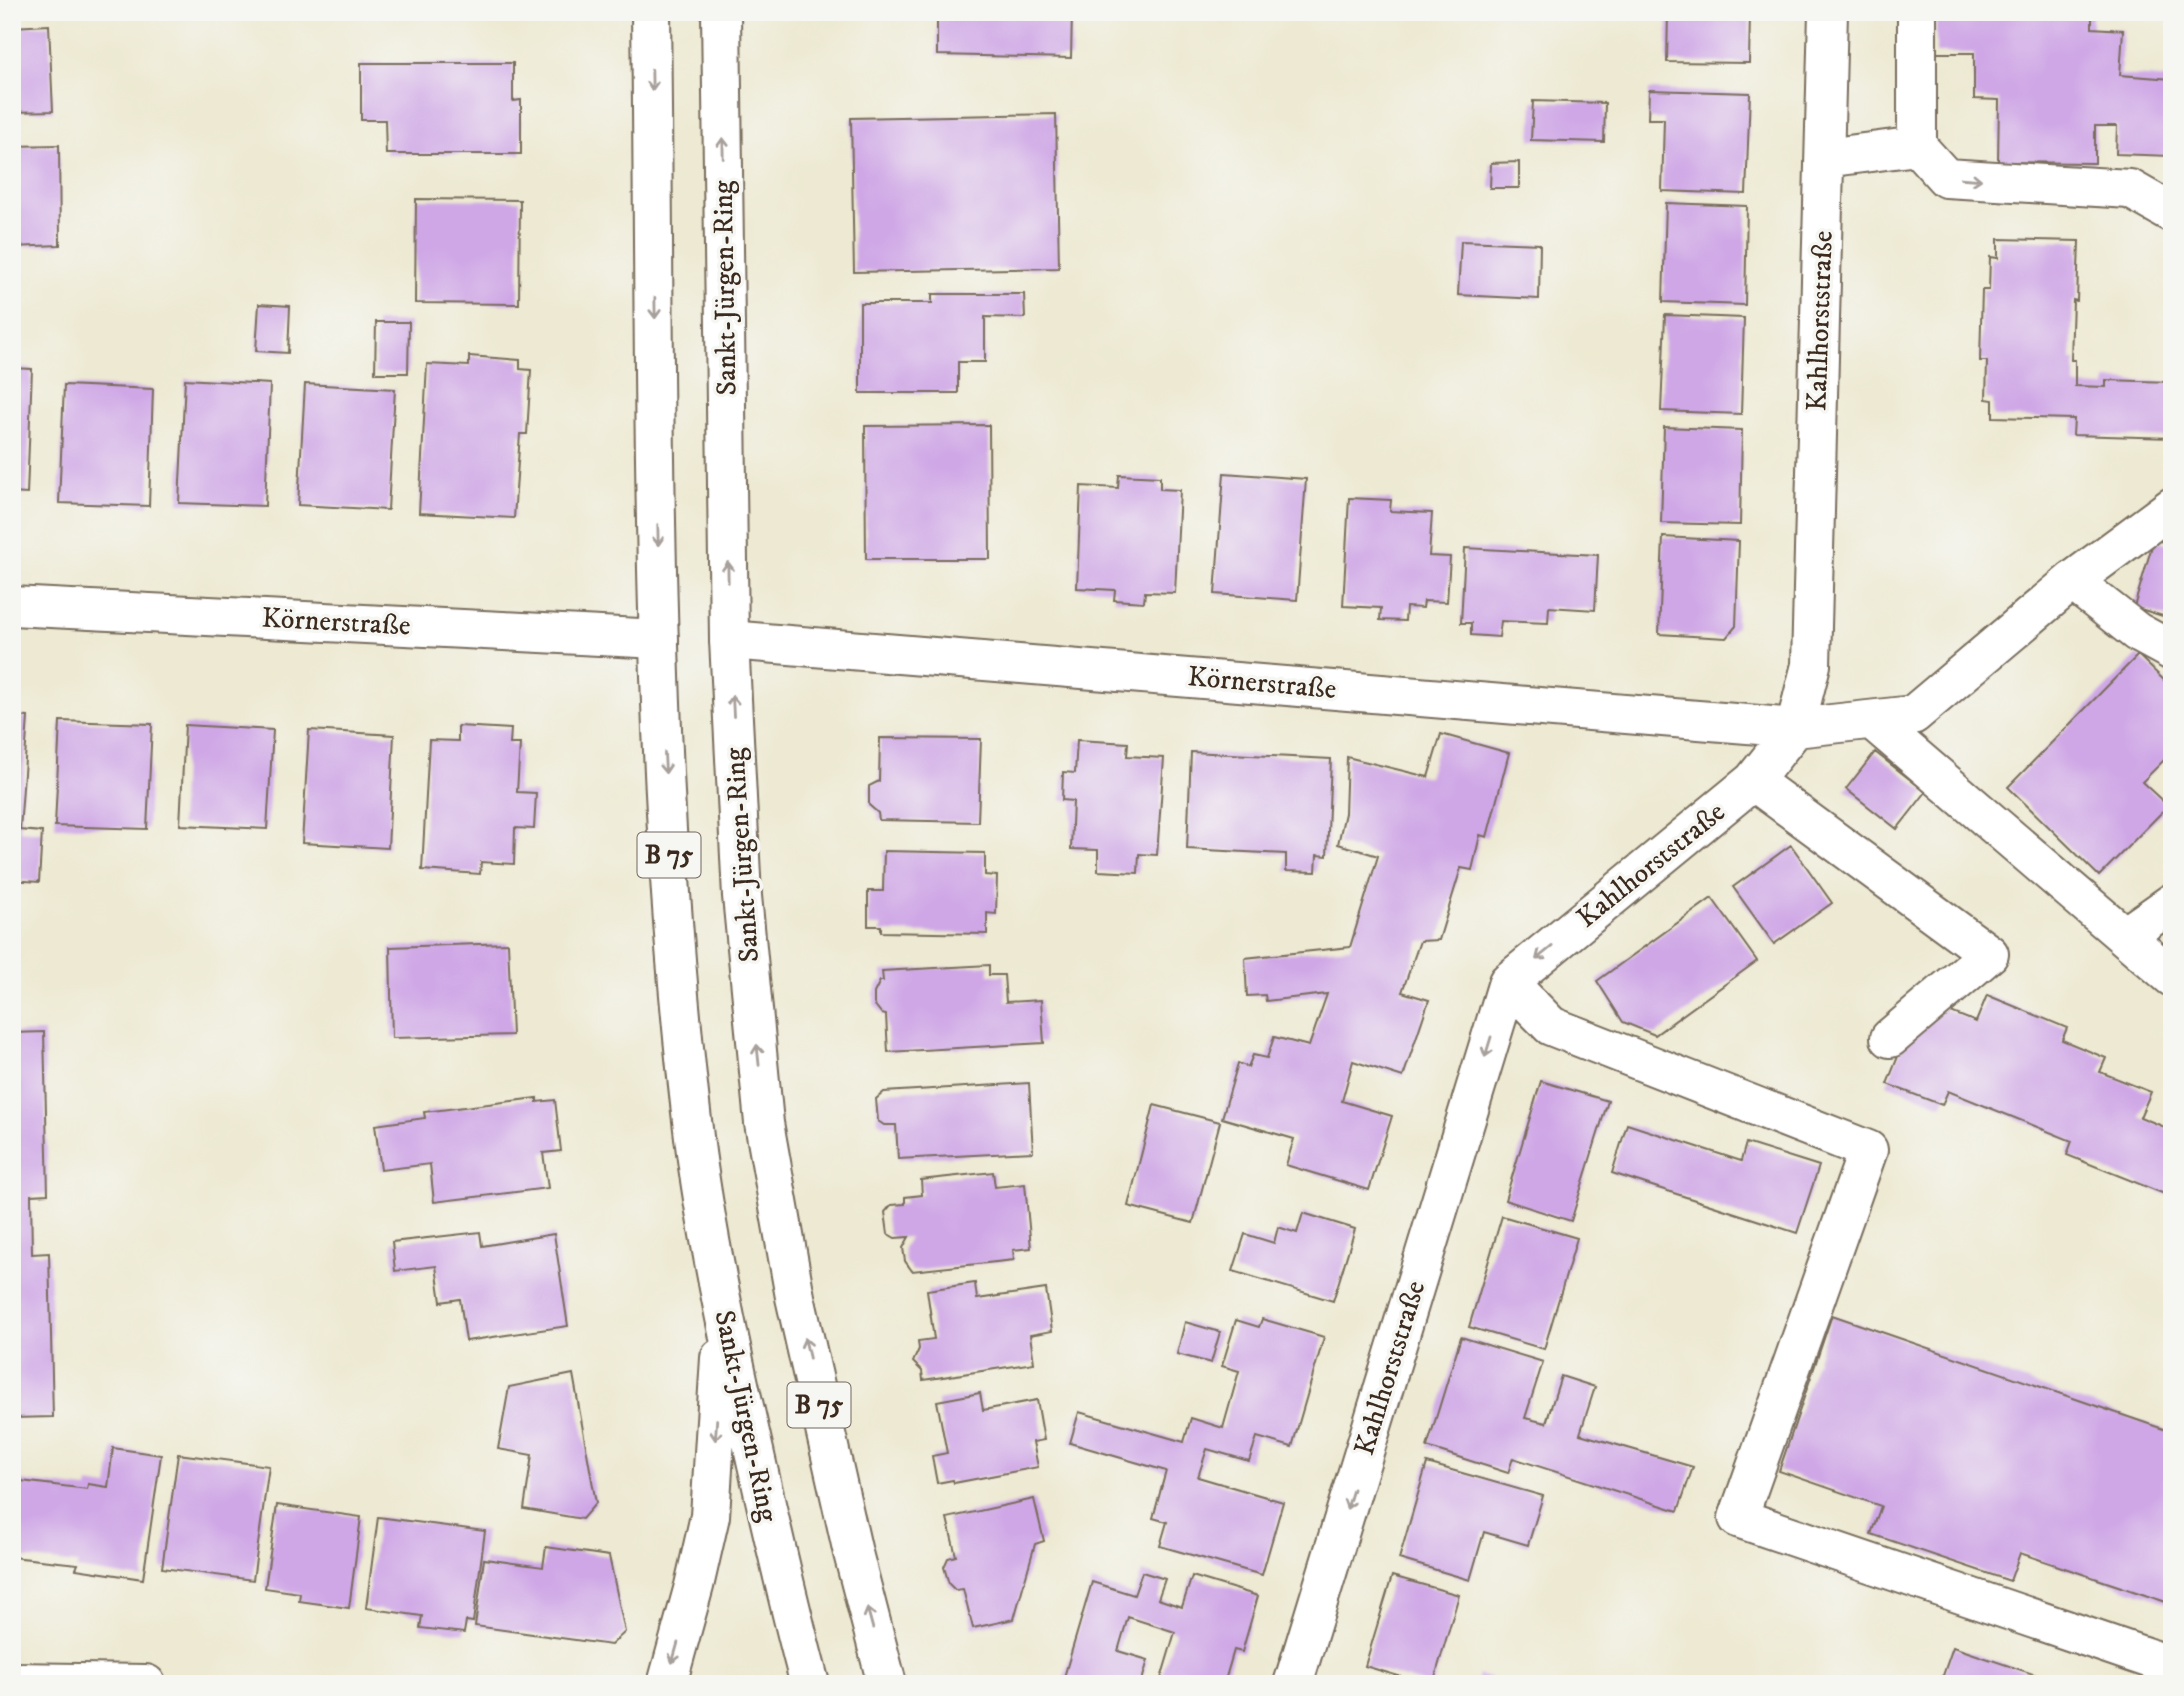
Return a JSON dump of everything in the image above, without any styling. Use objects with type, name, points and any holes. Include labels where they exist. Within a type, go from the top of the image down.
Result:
[{"type":"main road","name":"Sankt-Jürgen-Ring","points":[[651,12],[659,639],[671,894],[693,1125],[723,1314],[779,1566],[810,1684]]},
{"type":"main road","name":"Sankt-Jürgen-Ring","points":[[721,12],[729,640],[742,896],[764,1123],[795,1297],[853,1553],[887,1684]]},
{"type":"main road","name":"Kahlhorststraße","points":[[1293,1684],[1508,982],[1753,781],[1795,728],[1811,665],[1828,12]]},
{"type":"main road","points":[[1917,12],[1917,146],[1946,178],[2130,189],[2172,213]]},
{"type":"main road","points":[[1825,158],[1917,146]]},
{"type":"main road","name":"Körnerstraße","points":[[729,640],[1795,728],[1913,715],[2072,581],[2172,507]]},
{"type":"main road","points":[[2072,581],[2137,632],[2172,652]]},
{"type":"main road","name":"Körnerstraße","points":[[12,606],[659,639]]},
{"type":"main road","points":[[1872,720],[2172,976]]},
{"type":"main road","points":[[1753,781],[1989,954],[1890,1038]]},
{"type":"main road","points":[[2125,936],[2172,903]]},
{"type":"main road","points":[[1508,982],[1550,1026],[1868,1150],[1738,1518],[2172,1666]]},
{"type":"main road","points":[[667,1684],[710,1516],[723,1314]]},
{"type":"main road","points":[[12,1682],[146,1684]]},
{"type":"building","points":[[937,12],[1072,12],[1071,58],[937,55]]},
{"type":"building","points":[[1668,12],[1750,12],[1749,63],[1667,62]]},
{"type":"building","points":[[1936,12],[2092,12],[2092,28],[2123,30],[2120,75],[2172,79],[2172,156],[2116,154],[2117,126],[2095,126],[2095,163],[1998,162],[1999,100],[1974,99],[1974,53],[1936,53]]},
{"type":"building","points":[[49,25],[53,111],[12,112],[12,27]]},
{"type":"building","points":[[361,63],[513,63],[513,101],[521,100],[521,154],[386,154],[385,120],[361,120]]},
{"type":"building","points":[[1649,90],[1750,93],[1746,194],[1662,191],[1664,119],[1648,119]]},
{"type":"building","points":[[1533,101],[1605,103],[1604,142],[1531,140]]},
{"type":"building","points":[[1056,114],[1059,268],[854,272],[851,118]]},
{"type":"building","points":[[59,145],[60,245],[12,247],[12,146]]},
{"type":"building","points":[[1519,162],[1519,188],[1490,188],[1491,163]]},
{"type":"building","points":[[416,199],[520,200],[519,304],[415,303]]},
{"type":"building","points":[[1666,203],[1747,206],[1745,305],[1663,302]]},
{"type":"building","points":[[1998,239],[2079,241],[2071,360],[2075,360],[2075,386],[2106,387],[2106,380],[2172,382],[2172,438],[2073,435],[2074,419],[1993,417],[1993,400],[1986,399],[1987,361],[1980,361],[1981,324],[1982,290],[1989,290],[1990,257],[1998,258]]},
{"type":"building","points":[[1461,241],[1540,244],[1539,299],[1458,295]]},
{"type":"building","points":[[932,294],[1024,294],[1025,318],[985,317],[985,362],[958,362],[958,393],[860,393],[860,303],[932,303]]},
{"type":"building","points":[[259,304],[290,306],[288,353],[256,351]]},
{"type":"building","points":[[1665,315],[1744,318],[1741,414],[1661,411]]},
{"type":"building","points":[[376,322],[409,322],[408,373],[375,373]]},
{"type":"building","points":[[469,356],[520,360],[520,369],[531,370],[527,434],[520,434],[514,518],[419,513],[427,364],[469,366]]},
{"type":"building","points":[[12,368],[32,369],[27,494],[12,493]]},
{"type":"building","points":[[185,379],[270,384],[265,506],[179,503]]},
{"type":"building","points":[[305,384],[395,389],[388,510],[298,505]]},
{"type":"building","points":[[64,385],[153,389],[149,506],[59,503]]},
{"type":"building","points":[[989,425],[990,559],[866,559],[865,426]]},
{"type":"building","points":[[1664,427],[1742,430],[1740,525],[1661,523]]},
{"type":"building","points":[[1224,473],[1306,479],[1297,600],[1215,594]]},
{"type":"building","points":[[1119,475],[1160,477],[1160,489],[1180,490],[1175,593],[1145,592],[1144,602],[1114,600],[1115,590],[1077,588],[1081,486],[1118,488]]},
{"type":"building","points":[[1349,498],[1391,500],[1390,511],[1432,513],[1429,556],[1450,557],[1447,602],[1424,601],[1423,608],[1406,607],[1405,621],[1380,620],[1381,608],[1343,606]]},
{"type":"building","points":[[1663,537],[1739,541],[1736,626],[1726,638],[1659,634]]},
{"type":"building","points":[[2154,539],[2172,545],[2172,619],[2134,607]]},
{"type":"building","points":[[1465,548],[1598,555],[1595,610],[1549,607],[1548,623],[1501,621],[1499,637],[1471,635],[1471,623],[1461,623]]},
{"type":"building","points":[[2138,655],[2172,688],[2172,752],[2142,782],[2168,806],[2099,876],[2008,787]]},
{"type":"building","points":[[12,716],[28,717],[20,830],[42,832],[39,882],[12,880]]},
{"type":"building","points":[[60,721],[152,724],[147,829],[55,826]]},
{"type":"building","points":[[185,725],[273,730],[267,829],[180,825]]},
{"type":"building","points":[[458,726],[511,729],[510,744],[520,744],[517,792],[536,793],[534,829],[515,828],[514,864],[481,862],[480,874],[422,870],[429,740],[458,741]]},
{"type":"building","points":[[309,730],[394,735],[388,848],[302,843]]},
{"type":"building","points":[[1441,734],[1509,753],[1487,837],[1480,835],[1472,870],[1461,868],[1439,940],[1420,941],[1402,992],[1429,1000],[1403,1077],[1353,1061],[1342,1101],[1392,1116],[1369,1190],[1286,1165],[1294,1139],[1222,1118],[1238,1063],[1248,1067],[1253,1055],[1267,1058],[1274,1037],[1309,1046],[1327,994],[1266,1001],[1265,995],[1247,996],[1245,958],[1350,947],[1378,856],[1338,844],[1345,813],[1347,757],[1428,777]]},
{"type":"building","points":[[880,738],[981,739],[978,822],[879,820],[878,813],[869,805],[869,786],[879,781]]},
{"type":"building","points":[[1077,740],[1128,743],[1127,756],[1164,758],[1157,855],[1139,854],[1138,873],[1098,871],[1098,850],[1071,849],[1073,801],[1062,800],[1063,772],[1075,773]]},
{"type":"building","points":[[1191,752],[1331,759],[1327,856],[1317,855],[1316,872],[1286,871],[1286,854],[1187,849]]},
{"type":"building","points":[[1875,752],[1926,792],[1897,829],[1846,789]]},
{"type":"building","points":[[1791,845],[1832,903],[1774,944],[1733,887]]},
{"type":"building","points":[[884,851],[985,853],[985,875],[997,876],[996,914],[987,913],[987,934],[881,932],[881,926],[868,926],[868,891],[883,891]]},
{"type":"building","points":[[1712,898],[1757,961],[1655,1035],[1623,1022],[1597,981]]},
{"type":"building","points":[[508,943],[512,1035],[392,1038],[390,947]]},
{"type":"building","points":[[989,965],[989,975],[1004,975],[1006,1002],[1041,1000],[1044,1043],[888,1052],[886,1015],[874,1004],[874,993],[880,981],[883,981],[882,971]]},
{"type":"building","points":[[1987,995],[2067,1028],[2062,1040],[2106,1058],[2100,1072],[2151,1092],[2140,1117],[2172,1130],[2172,1197],[2067,1155],[2072,1141],[1948,1091],[1942,1105],[1887,1084],[1909,1029],[1941,1008],[1976,1022]]},
{"type":"building","points":[[44,1032],[48,1194],[31,1195],[32,1254],[49,1253],[53,1417],[12,1418],[12,1033]]},
{"type":"building","points":[[1541,1081],[1608,1101],[1571,1221],[1505,1200]]},
{"type":"building","points":[[1029,1083],[1033,1152],[898,1159],[896,1125],[884,1125],[878,1121],[876,1099],[884,1092]]},
{"type":"building","points":[[537,1098],[537,1102],[555,1100],[561,1151],[543,1153],[548,1188],[434,1202],[430,1164],[381,1170],[375,1125],[425,1118],[424,1112]]},
{"type":"building","points":[[1154,1105],[1220,1122],[1193,1223],[1128,1206]]},
{"type":"building","points":[[1627,1124],[1741,1161],[1746,1143],[1819,1166],[1797,1233],[1612,1173]]},
{"type":"building","points":[[993,1172],[995,1187],[1025,1184],[1031,1248],[1013,1250],[1014,1260],[912,1271],[905,1261],[903,1248],[909,1237],[895,1238],[888,1234],[885,1212],[891,1205],[905,1204],[905,1197],[922,1195],[921,1180]]},
{"type":"building","points":[[1303,1213],[1355,1229],[1333,1301],[1233,1271],[1245,1234],[1274,1243],[1278,1227],[1297,1233]]},
{"type":"building","points":[[1502,1216],[1577,1238],[1544,1349],[1469,1327]]},
{"type":"building","points":[[480,1232],[482,1246],[554,1234],[568,1326],[466,1341],[460,1299],[441,1302],[436,1266],[395,1271],[392,1242]]},
{"type":"building","points":[[975,1283],[977,1299],[1046,1289],[1052,1331],[1030,1335],[1034,1363],[923,1380],[922,1371],[913,1362],[919,1349],[918,1341],[934,1339],[927,1290]]},
{"type":"building","points":[[1832,1315],[2172,1432],[2172,1604],[2020,1553],[2010,1581],[1871,1534],[1881,1506],[1779,1471]]},
{"type":"building","points":[[1262,1319],[1324,1337],[1292,1447],[1257,1437],[1249,1461],[1207,1449],[1198,1477],[1283,1502],[1262,1575],[1160,1546],[1167,1522],[1153,1518],[1166,1471],[1070,1443],[1079,1412],[1184,1442],[1191,1418],[1223,1428],[1239,1371],[1222,1366],[1236,1320],[1259,1327]]},
{"type":"building","points":[[1185,1322],[1220,1332],[1211,1363],[1177,1354]]},
{"type":"building","points":[[1461,1337],[1543,1362],[1525,1418],[1546,1423],[1561,1376],[1595,1387],[1580,1434],[1693,1467],[1678,1511],[1513,1458],[1508,1473],[1427,1447]]},
{"type":"building","points":[[573,1374],[596,1503],[582,1519],[524,1509],[532,1455],[498,1449],[509,1387]]},
{"type":"building","points":[[980,1393],[983,1410],[1037,1400],[1044,1440],[1033,1442],[1038,1467],[954,1483],[953,1480],[937,1483],[932,1456],[947,1453],[937,1401]]},
{"type":"building","points":[[113,1448],[161,1455],[143,1579],[76,1569],[78,1564],[12,1557],[12,1480],[87,1489],[88,1484],[108,1487]]},
{"type":"building","points":[[178,1454],[269,1466],[253,1580],[162,1568]]},
{"type":"building","points":[[1427,1463],[1543,1496],[1528,1545],[1484,1532],[1470,1580],[1399,1559]]},
{"type":"building","points":[[1034,1499],[1044,1541],[1035,1544],[1014,1619],[973,1628],[963,1589],[955,1590],[949,1584],[944,1567],[948,1558],[956,1556],[947,1518]]},
{"type":"building","points":[[277,1505],[361,1517],[349,1608],[299,1601],[300,1593],[265,1588]]},
{"type":"building","points":[[378,1517],[485,1531],[473,1622],[466,1621],[464,1633],[420,1628],[422,1616],[366,1608]]},
{"type":"building","points":[[546,1547],[609,1556],[625,1632],[611,1645],[475,1626],[484,1559],[543,1567]]},
{"type":"building","points":[[1142,1572],[1165,1579],[1158,1599],[1182,1607],[1192,1576],[1258,1596],[1242,1652],[1234,1650],[1224,1684],[1160,1682],[1175,1632],[1128,1617],[1118,1651],[1148,1660],[1141,1684],[1062,1684],[1092,1582],[1134,1595]]},
{"type":"building","points":[[1392,1576],[1459,1595],[1433,1684],[1365,1666]]},
{"type":"building","points":[[1953,1647],[2060,1683],[2060,1684],[1940,1684]]},
{"type":"building","points":[[1479,1675],[1504,1683],[1504,1684],[1476,1684]]}]
